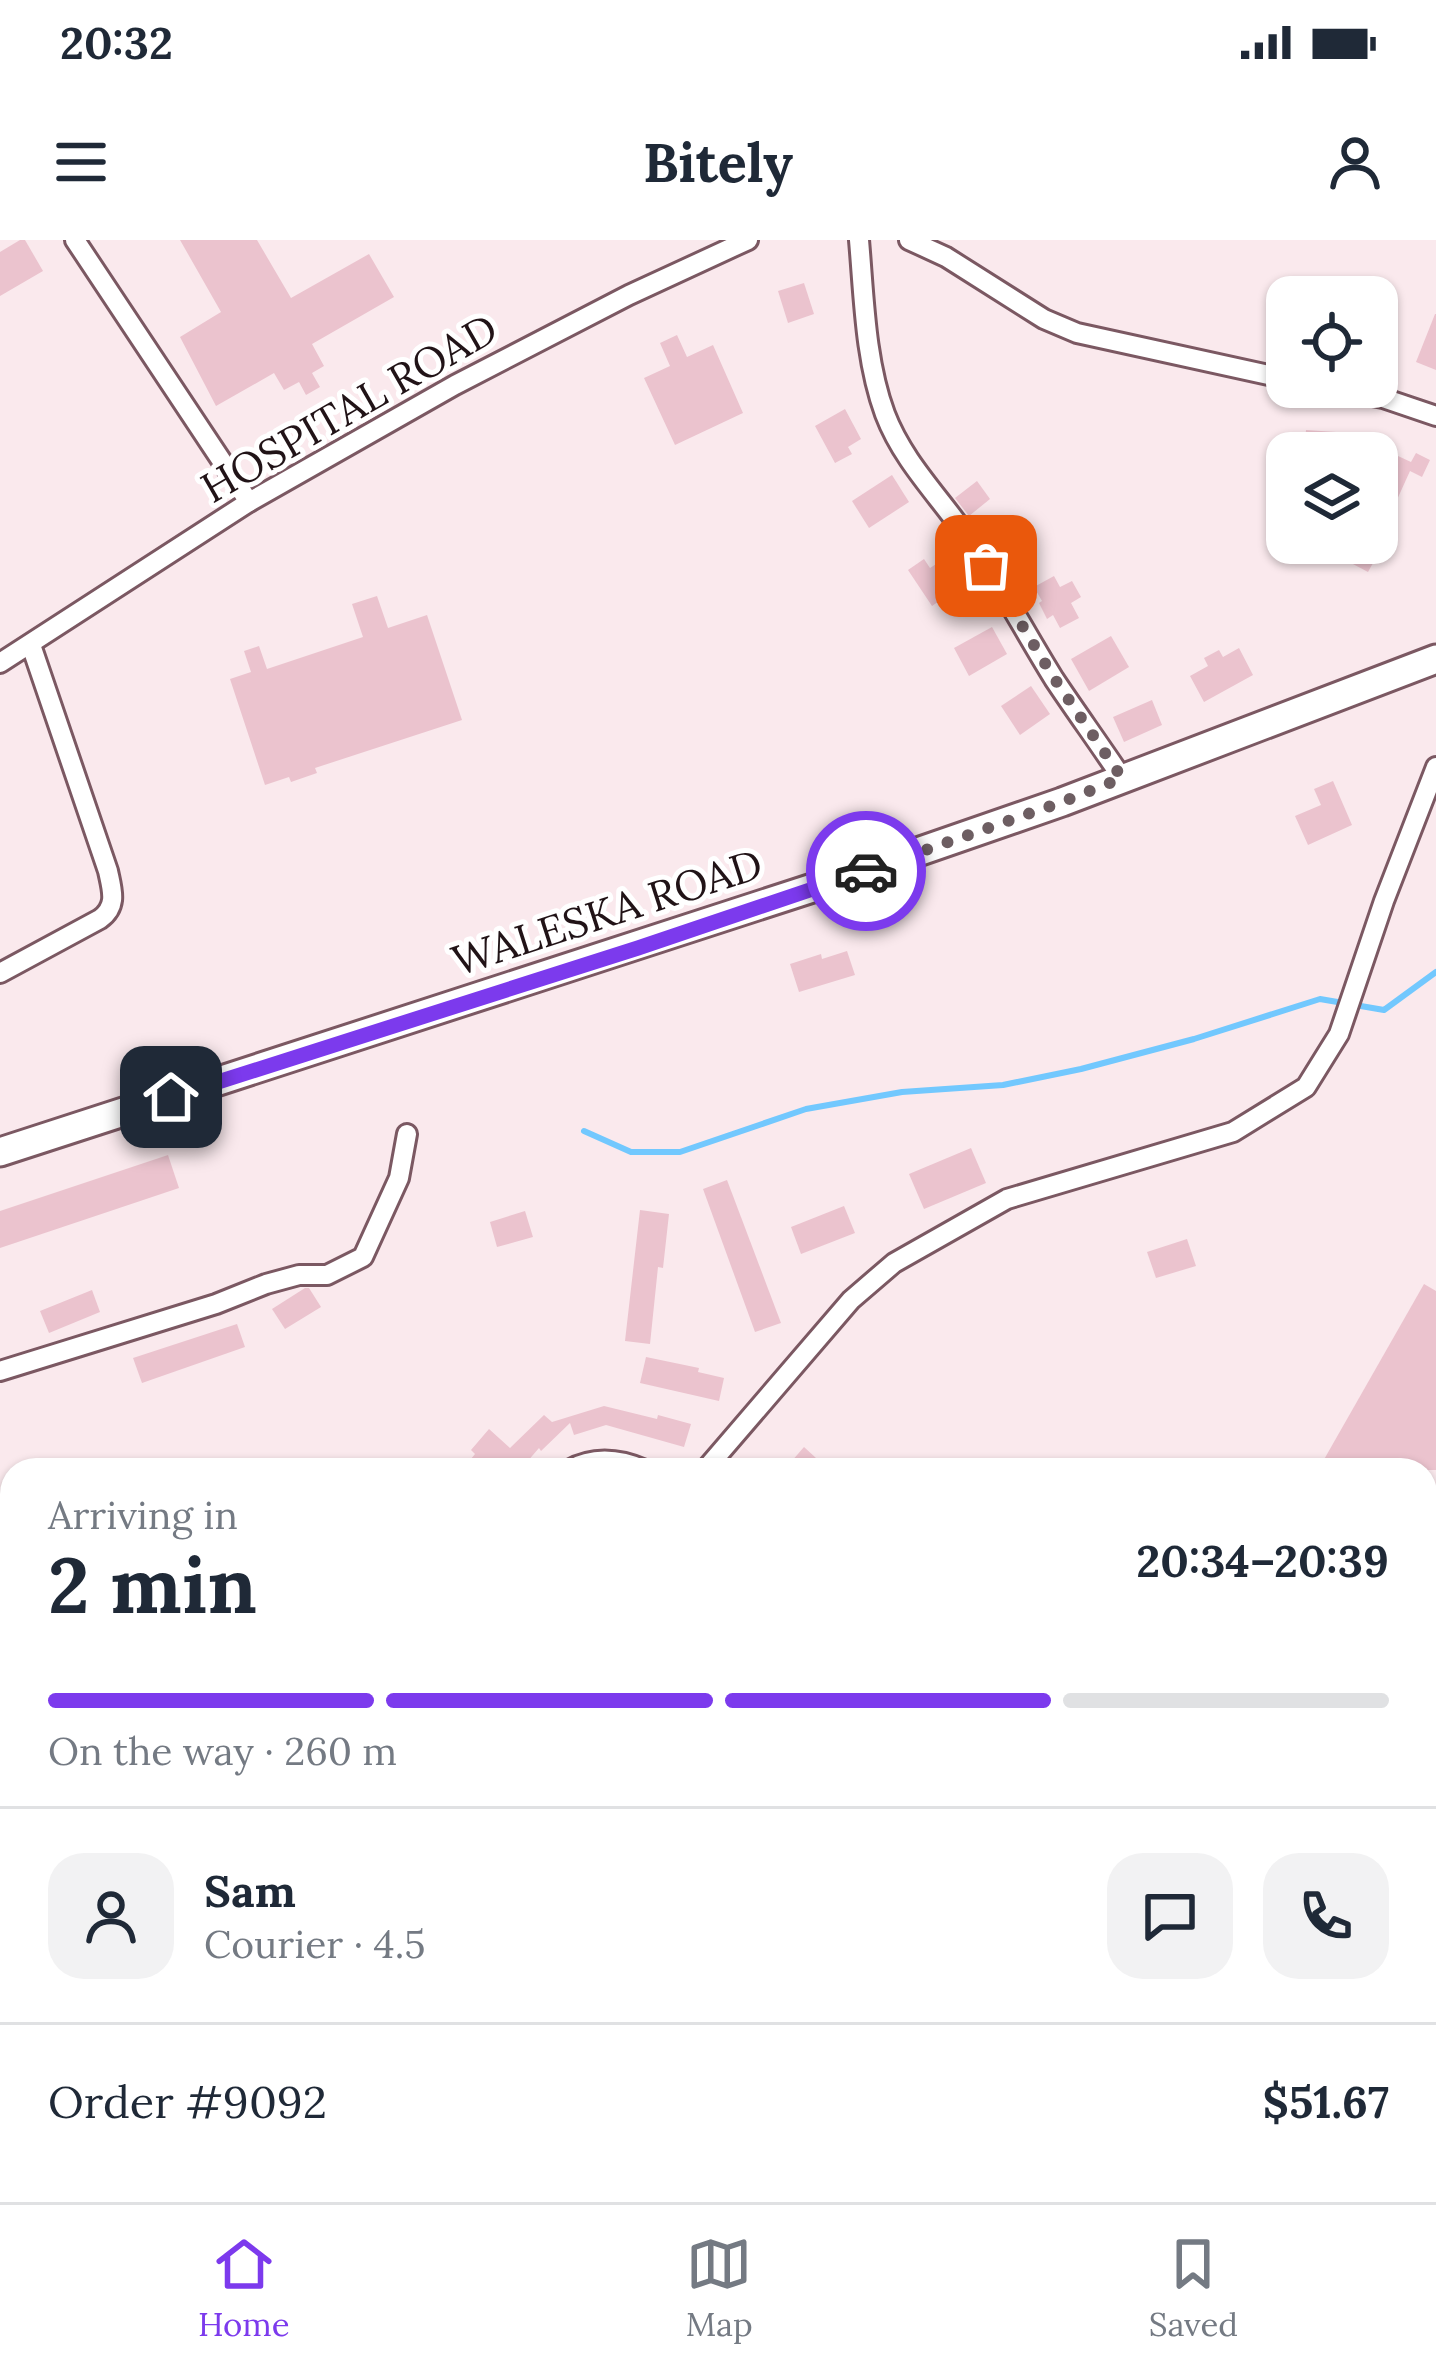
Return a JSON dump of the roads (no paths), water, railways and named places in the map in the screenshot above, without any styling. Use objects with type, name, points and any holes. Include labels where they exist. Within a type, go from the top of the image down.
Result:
[{"type":"main road","name":"WALESKA ROAD","points":[[0,1152],[638,948],[1062,802],[1436,659]]},
{"type":"street","points":[[75,240],[249,502]]},
{"type":"street","name":"HOSPITAL ROAD","points":[[0,663],[249,502],[455,385],[748,240]]},
{"type":"street","points":[[860,240],[874,369],[883,409],[897,440],[970,541],[1122,778]]},
{"type":"street","points":[[909,240],[946,257],[1044,319],[1077,333],[1266,374]]},
{"type":"street","points":[[1398,403],[1436,416]]},
{"type":"street","points":[[0,973],[100,919],[109,913],[113,899],[108,871],[31,645]]},
{"type":"street","points":[[715,1458],[851,1300],[894,1263],[1007,1199],[1233,1132],[1306,1087],[1340,1034],[1436,767]]},
{"type":"street","points":[[0,1371],[216,1304],[266,1283],[299,1275],[327,1275],[363,1257],[399,1178],[407,1134]]},
{"type":"waterway","points":[[584,1131],[631,1152],[680,1152],[806,1109],[902,1092],[1003,1085],[1081,1069],[1320,999],[1384,1010],[1436,972]]}]
